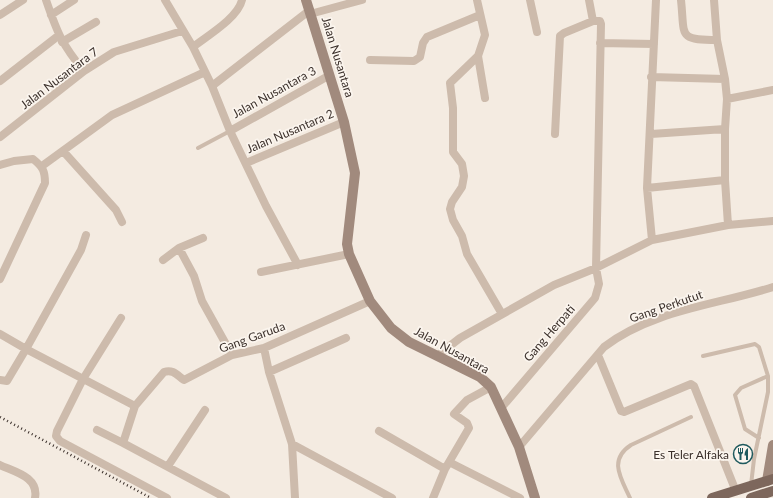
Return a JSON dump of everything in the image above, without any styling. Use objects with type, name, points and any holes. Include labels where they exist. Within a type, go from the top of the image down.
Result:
[{"type":"main road","points":[[712,498],[736,489],[770,480]]},
{"type":"main road","points":[[751,498],[768,494]]},
{"type":"street","points":[[0,15],[23,0]]},
{"type":"street","points":[[46,0],[60,39],[69,54],[84,71]]},
{"type":"street","points":[[51,15],[74,0]]},
{"type":"street","points":[[165,0],[182,31],[193,47],[266,206],[298,265]]},
{"type":"street","points":[[193,47],[227,20],[237,10],[242,0]]},
{"type":"street","points":[[212,86],[309,8],[362,0]]},
{"type":"street","points":[[477,0],[485,35],[478,56],[450,83],[453,108],[453,152],[462,164],[464,176],[462,187],[452,202],[450,209],[453,220],[462,236],[467,254],[502,314]]},
{"type":"street","points":[[530,0],[537,32]]},
{"type":"street","points":[[555,134],[560,36],[593,21],[589,0]]},
{"type":"street","points":[[652,240],[647,188],[651,134],[651,77],[656,0]]},
{"type":"street","points":[[681,0],[685,34],[689,39],[717,40]]},
{"type":"street","points":[[714,0],[717,40],[725,79],[727,99],[725,128],[725,180],[728,225]]},
{"type":"street","name":"Jalan Nusantara","points":[[309,8],[344,122],[355,173],[348,231],[349,254],[370,301],[392,328],[409,342],[480,377],[491,387],[502,407],[519,447],[535,498]]},
{"type":"street","points":[[370,60],[414,61],[420,57],[423,43],[427,38],[480,15]]},
{"type":"street","name":"Gang Herpati","points":[[502,407],[596,298],[599,284],[596,268],[601,24],[600,21],[593,21]]},
{"type":"street","points":[[0,81],[60,39],[96,22]]},
{"type":"street","name":"Jalan Nusantara 7","points":[[0,138],[84,71],[114,52],[182,31]]},
{"type":"street","points":[[600,43],[654,44]]},
{"type":"street","points":[[478,56],[485,98]]},
{"type":"street","points":[[42,166],[112,115],[205,72]]},
{"type":"street","name":"Jalan Nusantara 3","points":[[230,130],[330,75]]},
{"type":"street","points":[[651,77],[725,79]]},
{"type":"street","points":[[727,99],[773,90]]},
{"type":"street","name":"Jalan Nusantara 2","points":[[246,163],[344,122]]},
{"type":"street","points":[[651,134],[725,128]]},
{"type":"street","points":[[63,151],[116,210],[122,222]]},
{"type":"street","points":[[0,165],[28,158],[33,159],[42,166],[45,183],[0,279]]},
{"type":"street","points":[[647,188],[725,180]]},
{"type":"street","points":[[437,356],[460,338],[554,285],[596,268],[652,240],[728,225],[773,222]]},
{"type":"street","points":[[0,380],[7,381],[26,349],[81,250],[86,235]]},
{"type":"street","points":[[164,260],[179,248],[203,238]]},
{"type":"street","points":[[179,248],[194,276],[202,301],[232,355]]},
{"type":"street","points":[[261,272],[349,254]]},
{"type":"street","name":"Gang Perkutut","points":[[519,447],[598,355],[617,337],[641,325],[720,300],[773,287]]},
{"type":"street","name":"Gang Garuda","points":[[135,406],[164,372],[169,370],[184,380],[232,355],[264,348],[370,301]]},
{"type":"street","points":[[121,318],[83,379],[57,431],[56,436],[60,440],[167,498]]},
{"type":"street","points":[[0,334],[135,406],[123,443]]},
{"type":"street","points":[[269,372],[346,338]]},
{"type":"street","points":[[264,348],[269,372],[292,444],[295,498]]},
{"type":"street","points":[[598,355],[621,411],[624,412],[691,384],[694,386],[736,489]]},
{"type":"street","points":[[433,498],[447,466],[469,425],[454,414],[467,400],[491,387]]},
{"type":"street","points":[[168,466],[205,410]]},
{"type":"street","points":[[97,430],[168,466],[226,498]]},
{"type":"street","points":[[378,431],[447,466],[520,498]]},
{"type":"street","points":[[292,444],[392,498]]},
{"type":"street","points":[[770,480],[773,445]]},
{"type":"street","points":[[0,465],[31,480],[37,492],[35,498]]},
{"type":"lane","points":[[198,148],[230,130]]},
{"type":"lane","points":[[703,356],[755,344],[759,348],[768,376],[768,392],[754,459],[751,485]]},
{"type":"lane","points":[[759,438],[748,431],[743,425],[734,395],[741,388],[768,376]]},
{"type":"lane","points":[[630,498],[618,472],[622,450],[691,417]]},
{"type":"railway","points":[[0,417],[151,498]]},
{"type":"place","name":"Es Teler Alfaka","points":[[743,454]]}]
